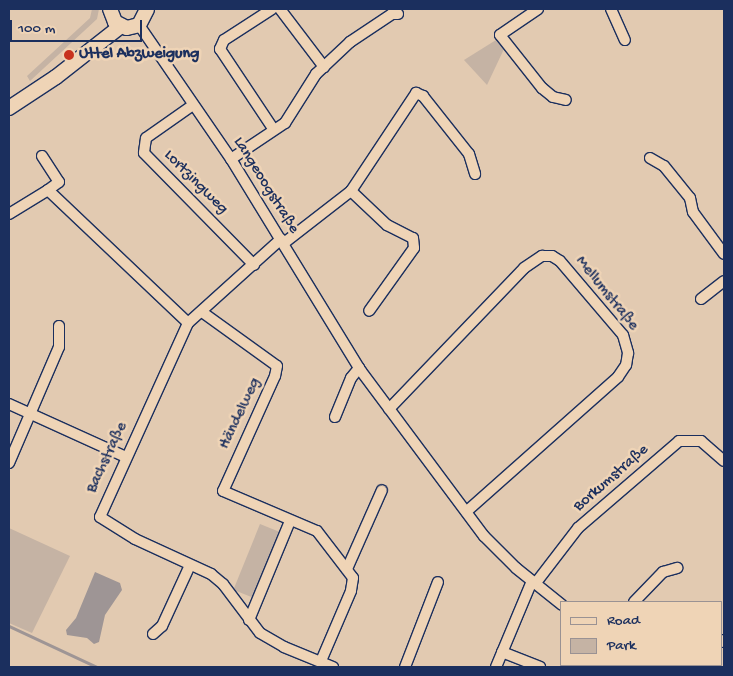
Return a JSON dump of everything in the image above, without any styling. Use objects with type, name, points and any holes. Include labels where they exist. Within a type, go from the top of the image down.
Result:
[{"type":"main road","points":[[9,108],[56,77],[91,46],[114,17],[139,24],[148,9]]},
{"type":"street","points":[[272,9],[224,40],[220,49],[274,130]]},
{"type":"street","points":[[280,9],[324,67]]},
{"type":"street","points":[[538,9],[500,34],[542,88],[553,97],[566,100]]},
{"type":"street","points":[[611,9],[625,40]]},
{"type":"street","points":[[231,159],[285,123],[324,67],[350,42],[392,14],[398,14]]},
{"type":"street","name":"Langeoogstraße","points":[[139,24],[231,159],[359,368],[497,551],[533,583],[560,603]]},
{"type":"street","name":"Bachstraße","points":[[333,667],[271,640],[248,620],[223,584],[190,564],[135,539],[100,517],[188,323],[282,241],[351,191],[416,93],[423,96],[469,154],[475,174]]},
{"type":"street","name":"Lortzingweg","points":[[193,105],[146,138],[144,153],[254,264]]},
{"type":"street","points":[[9,214],[59,182],[42,156]]},
{"type":"street","points":[[650,158],[664,166],[690,198],[692,212],[724,254]]},
{"type":"street","points":[[48,190],[188,323]]},
{"type":"street","points":[[351,191],[387,225],[413,238],[414,248],[369,311]]},
{"type":"street","name":"Mellumstraße","points":[[389,409],[524,268],[542,256],[552,256],[560,261],[622,335],[628,353],[626,365],[618,377],[466,512]]},
{"type":"street","points":[[701,299],[724,281]]},
{"type":"street","name":"Händelweg","points":[[202,312],[277,366],[275,376],[223,491],[290,521],[318,531],[347,569],[354,584],[321,661]]},
{"type":"street","points":[[9,463],[33,413],[59,347],[59,326]]},
{"type":"street","points":[[334,418],[351,378],[359,368]]},
{"type":"street","points":[[9,404],[33,413],[126,457]]},
{"type":"street","name":"Borkumstraße","points":[[533,583],[578,528],[678,442],[701,441],[712,447],[724,461]]},
{"type":"street","points":[[347,569],[382,490]]},
{"type":"street","points":[[248,620],[290,521]]},
{"type":"street","points":[[153,634],[162,626],[190,564]]},
{"type":"street","points":[[635,601],[663,572],[677,568]]},
{"type":"street","points":[[405,667],[438,582]]},
{"type":"street","points":[[496,667],[533,583]]},
{"type":"street","points":[[502,652],[540,667]]},
{"type":"green space","points":[[92,9],[99,9],[97,19],[30,81],[27,76],[90,18]]},
{"type":"green space","points":[[496,40],[504,49],[487,85],[464,60]]},
{"type":"green space","points":[[260,524],[280,532],[254,598],[233,590]]},
{"type":"green space","points":[[9,528],[70,556],[32,633],[9,623]]},
{"type":"shaded area","points":[[95,572],[120,583],[122,590],[105,615],[99,642],[94,644],[87,638],[67,635],[66,630],[76,618]]},
{"type":"waterway","points":[[9,626],[97,667]]},
{"type":"place","name":"Uttel Abzweigung","points":[[69,55]]}]
